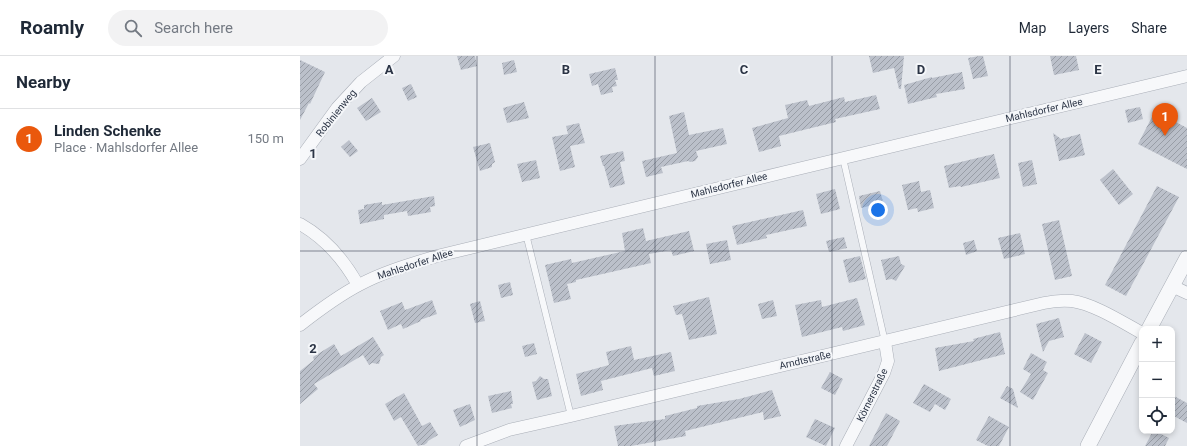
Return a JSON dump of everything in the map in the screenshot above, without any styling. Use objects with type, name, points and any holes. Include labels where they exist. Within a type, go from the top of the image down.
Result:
[{"type":"street","name":"Robinienweg","points":[[300,160],[337,108],[361,82],[394,56]]},
{"type":"street","name":"Mahlsdorfer Allee","points":[[300,325],[358,285],[399,268],[437,256],[1187,76]]},
{"type":"street","points":[[300,224],[310,230],[336,252],[358,285]]},
{"type":"street","points":[[1151,326],[1187,258]]},
{"type":"street","points":[[1172,286],[1187,293]]},
{"type":"street","name":"Arndtstraße","points":[[466,446],[509,430],[1056,301],[1082,303],[1139,332]]},
{"type":"street","name":"Körnerstraße","points":[[846,446],[884,373],[888,361],[885,342]]},
{"type":"street","points":[[1088,446],[1139,349]]},
{"type":"lane","points":[[843,158],[885,342]]},
{"type":"lane","points":[[526,234],[571,416]]},
{"type":"building","points":[[457,56],[475,56],[477,66],[461,70]]},
{"type":"building","points":[[869,56],[904,56],[901,89],[899,89],[894,68],[873,73]]},
{"type":"building","points":[[983,56],[988,76],[973,79],[968,58]]},
{"type":"building","points":[[1050,56],[1076,56],[1079,70],[1054,75]]},
{"type":"building","points":[[300,60],[325,72],[310,104],[309,103],[300,120]]},
{"type":"building","points":[[514,60],[517,72],[504,75],[502,63]]},
{"type":"building","points":[[615,68],[618,80],[615,80],[617,86],[612,87],[613,92],[601,95],[598,84],[592,86],[589,74]]},
{"type":"building","points":[[962,72],[965,89],[936,94],[937,97],[908,104],[904,85],[932,77]]},
{"type":"building","points":[[411,84],[417,97],[408,101],[402,88]]},
{"type":"building","points":[[876,95],[880,109],[835,119],[836,122],[779,136],[781,146],[759,152],[752,128],[788,118],[785,105],[807,100],[809,106],[844,97],[845,102]]},
{"type":"building","points":[[372,98],[381,112],[366,121],[357,108]]},
{"type":"building","points":[[524,102],[529,118],[507,123],[503,108]]},
{"type":"building","points":[[1140,107],[1143,119],[1128,123],[1125,110]]},
{"type":"building","points":[[1155,111],[1187,128],[1187,169],[1138,144]]},
{"type":"building","points":[[684,112],[689,135],[723,128],[727,144],[696,151],[698,157],[695,161],[688,161],[661,167],[663,173],[646,177],[642,161],[677,153],[669,116]]},
{"type":"building","points":[[579,123],[585,143],[570,146],[575,167],[560,171],[552,137],[568,134],[566,126]]},
{"type":"building","points":[[1053,133],[1061,139],[1080,134],[1085,155],[1059,161]]},
{"type":"building","points":[[349,140],[358,151],[350,157],[341,147]]},
{"type":"building","points":[[490,143],[495,162],[492,164],[492,167],[480,171],[473,147]]},
{"type":"building","points":[[623,151],[625,161],[620,162],[625,184],[610,188],[600,156]]},
{"type":"building","points":[[994,154],[1000,178],[961,187],[949,188],[944,166]]},
{"type":"building","points":[[536,160],[540,178],[522,182],[517,164]]},
{"type":"building","points":[[1032,160],[1037,184],[1023,187],[1018,163]]},
{"type":"building","points":[[1113,169],[1133,194],[1119,205],[1100,180]]},
{"type":"building","points":[[919,181],[921,192],[930,190],[934,208],[918,212],[917,208],[908,210],[902,185]]},
{"type":"building","points":[[1157,186],[1179,197],[1126,296],[1105,285]]},
{"type":"building","points":[[835,189],[840,209],[821,214],[816,194]]},
{"type":"building","points":[[880,191],[885,209],[871,213],[869,206],[861,208],[859,196]]},
{"type":"building","points":[[434,196],[435,206],[430,207],[431,212],[408,216],[407,211],[384,215],[384,219],[360,224],[358,210],[364,209],[364,205],[382,202],[382,205]]},
{"type":"building","points":[[803,210],[807,226],[766,235],[767,238],[737,245],[732,226]]},
{"type":"building","points":[[1059,220],[1072,276],[1055,280],[1042,224]]},
{"type":"building","points":[[643,228],[646,241],[689,231],[694,251],[673,256],[671,250],[649,254],[651,263],[576,280],[576,282],[567,284],[571,299],[554,303],[545,265],[571,259],[572,263],[625,251],[622,233]]},
{"type":"building","points":[[1020,233],[1025,254],[1004,259],[998,238]]},
{"type":"building","points":[[844,237],[847,248],[829,252],[826,241]]},
{"type":"building","points":[[727,240],[731,260],[710,264],[706,244]]},
{"type":"building","points":[[974,240],[977,251],[966,255],[963,243]]},
{"type":"building","points":[[860,256],[866,279],[849,283],[843,260]]},
{"type":"building","points":[[899,256],[901,264],[905,266],[896,281],[892,279],[886,280],[881,260]]},
{"type":"building","points":[[510,282],[513,295],[501,298],[498,285]]},
{"type":"building","points":[[709,297],[717,334],[689,340],[682,314],[676,315],[673,306]]},
{"type":"building","points":[[857,298],[865,325],[843,331],[842,327],[802,337],[795,305],[821,300],[822,307]]},
{"type":"building","points":[[432,300],[437,314],[420,320],[421,321],[403,329],[401,324],[388,330],[380,311],[402,302],[405,310]]},
{"type":"building","points":[[773,300],[777,316],[762,319],[758,304]]},
{"type":"building","points":[[480,301],[485,321],[475,323],[470,304]]},
{"type":"building","points":[[1059,318],[1064,337],[1049,341],[1043,352],[1036,324]]},
{"type":"building","points":[[1000,332],[1005,354],[939,371],[935,348],[974,341],[973,339]]},
{"type":"building","points":[[1085,333],[1102,342],[1091,363],[1074,354]]},
{"type":"building","points":[[373,337],[384,355],[381,357],[379,364],[372,363],[369,365],[363,355],[314,384],[318,389],[300,404],[300,371],[314,360],[313,357],[334,344],[341,356]]},
{"type":"building","points":[[534,343],[537,354],[525,357],[522,346]]},
{"type":"building","points":[[631,346],[634,360],[671,352],[675,371],[654,376],[652,368],[601,381],[603,390],[581,396],[576,374],[609,365],[606,352]]},
{"type":"building","points":[[1031,353],[1047,362],[1043,370],[1048,373],[1033,400],[1020,392],[1031,374],[1023,369]]},
{"type":"building","points":[[830,372],[843,379],[835,395],[821,388]]},
{"type":"building","points":[[540,376],[544,379],[548,379],[552,396],[537,400],[532,382],[536,381]]},
{"type":"building","points":[[924,384],[951,399],[945,410],[935,404],[930,412],[913,403]]},
{"type":"building","points":[[1007,386],[1013,389],[1018,408],[1000,398]]},
{"type":"building","points":[[772,390],[781,416],[764,420],[763,412],[685,431],[686,436],[631,446],[618,446],[614,426],[665,419],[665,416],[697,408],[697,406],[739,399]]},
{"type":"building","points":[[511,391],[513,404],[511,404],[512,408],[492,413],[488,396]]},
{"type":"building","points":[[404,393],[422,426],[430,422],[438,435],[424,445],[418,446],[401,417],[394,421],[385,404]]},
{"type":"building","points":[[1175,397],[1187,403],[1187,423],[1175,417]]},
{"type":"building","points":[[470,404],[475,420],[460,427],[453,410]]},
{"type":"building","points":[[886,413],[900,421],[887,446],[869,446]]},
{"type":"building","points":[[989,416],[1009,427],[999,446],[988,446],[976,440]]},
{"type":"building","points":[[815,419],[835,428],[826,446],[806,437]]},
{"type":"building","points":[[1151,434],[1161,434],[1169,438],[1165,446],[1145,446]]},
{"type":"place","name":"Linden Schenke","points":[[1165,136]]}]
